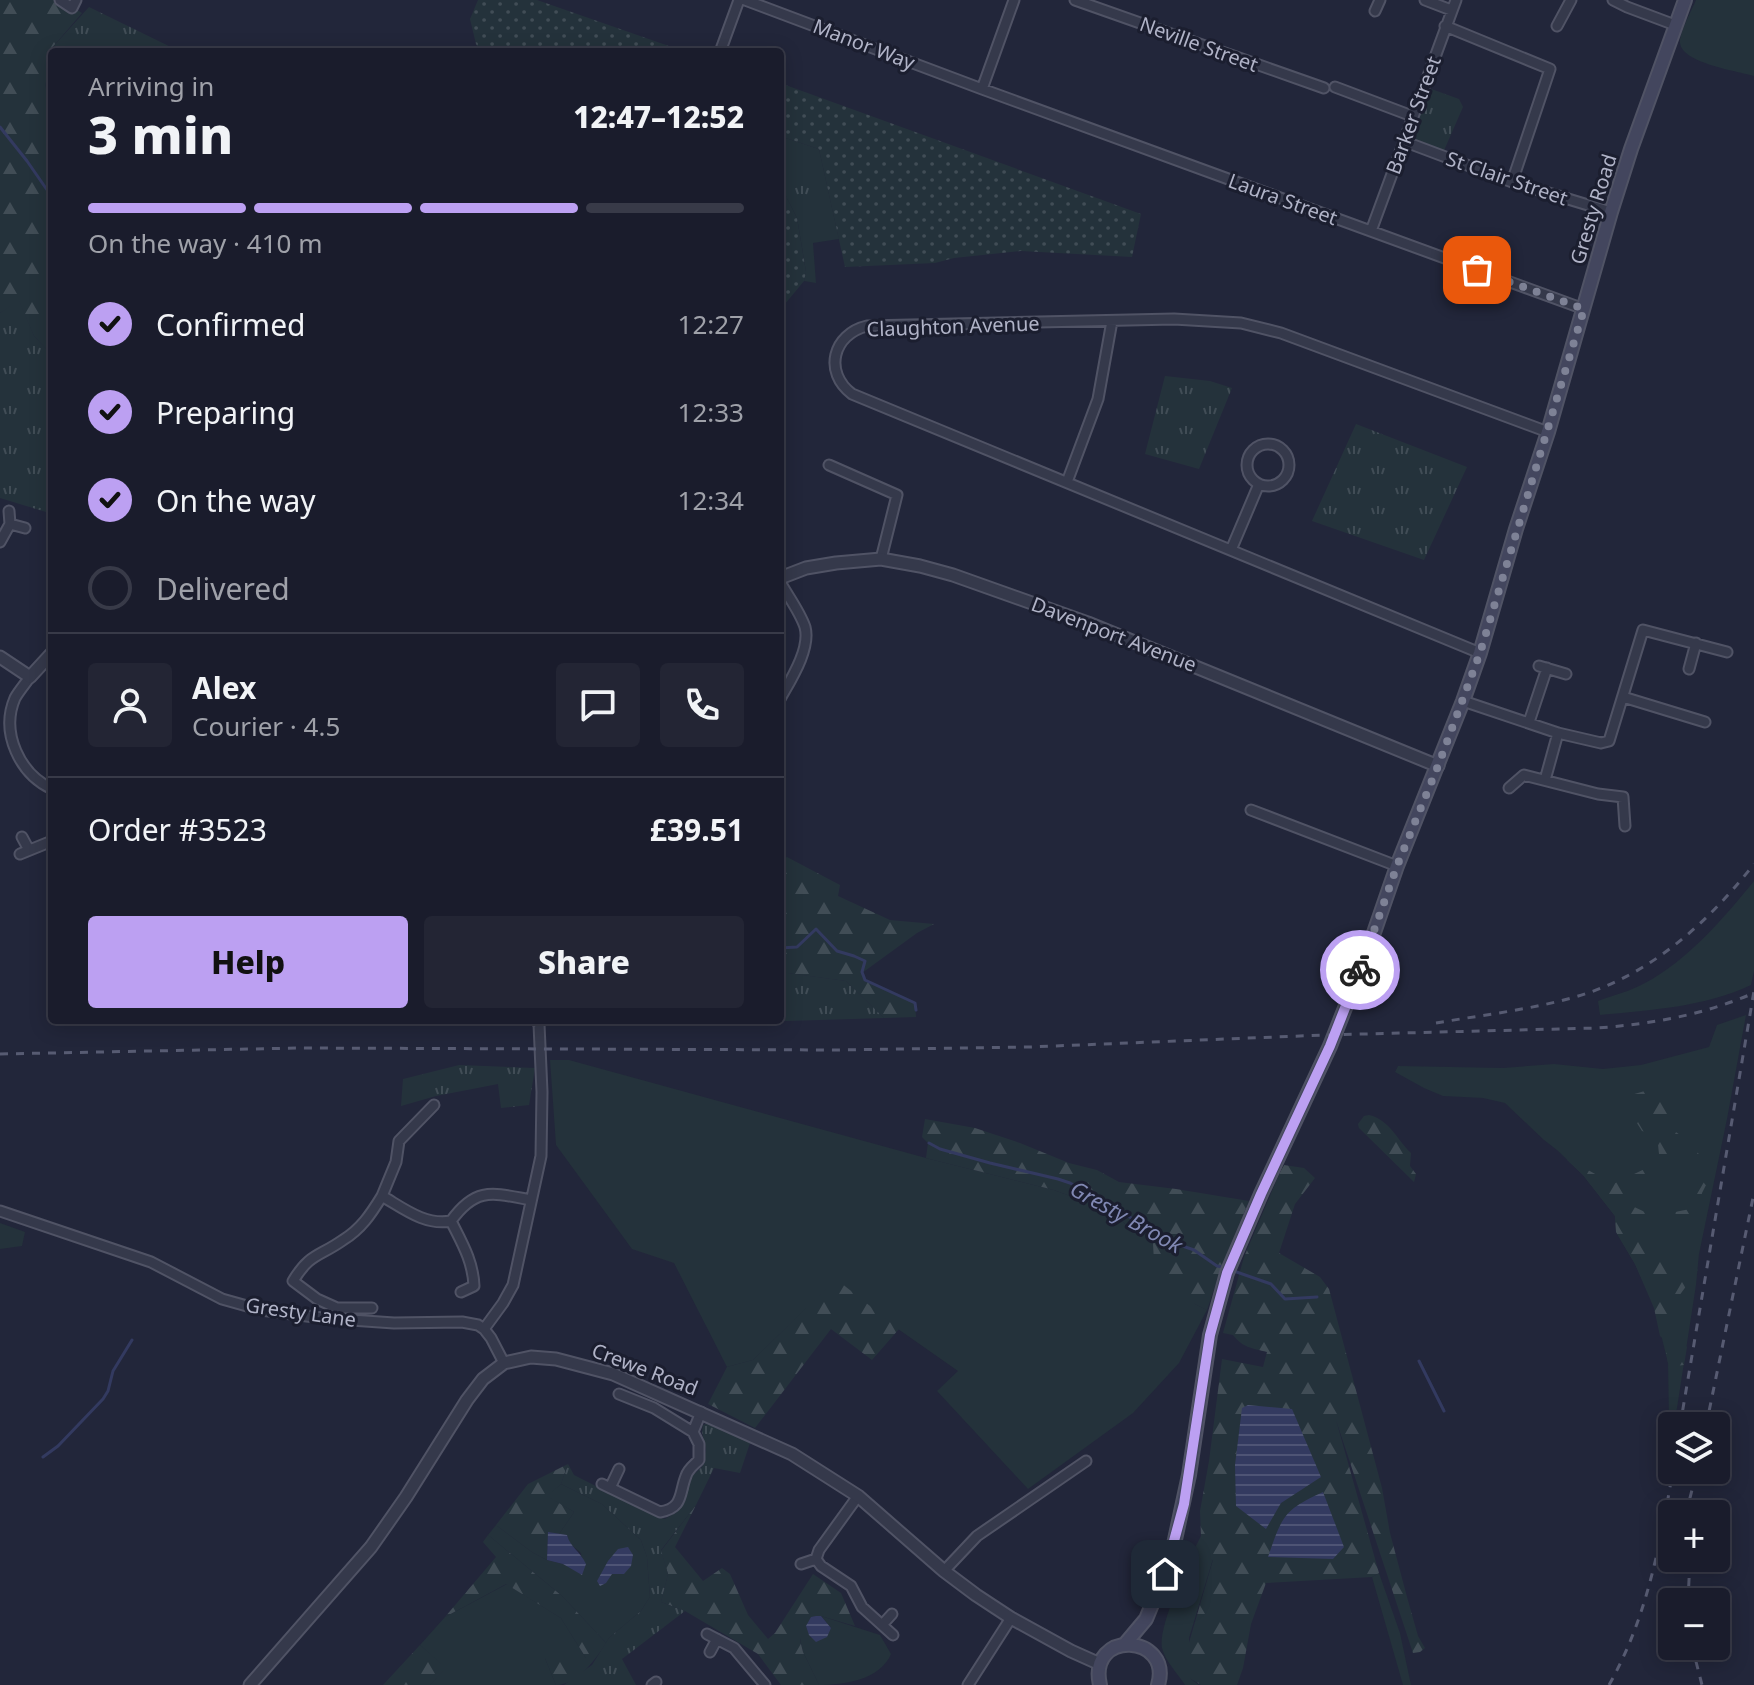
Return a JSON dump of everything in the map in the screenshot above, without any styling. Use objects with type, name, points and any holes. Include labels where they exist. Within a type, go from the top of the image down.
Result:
[{"type":"main road","name":"Gresty Road","points":[[1146,1619],[1171,1558],[1184,1504],[1207,1351],[1229,1270],[1340,1020],[1463,701],[1548,432],[1611,212],[1685,0]]},
{"type":"main road","points":[[1125,1644],[1146,1619]]},
{"type":"main road","points":[[1146,1619],[1148,1650]]},
{"type":"main road","points":[[1100,1685],[1098,1673],[1106,1654],[1125,1644],[1148,1650],[1155,1658],[1159,1668],[1158,1685]]},
{"type":"street","points":[[60,0],[74,4]]},
{"type":"street","points":[[721,48],[739,0]]},
{"type":"street","name":"Manor Way","points":[[745,0],[982,89]]},
{"type":"street","points":[[982,89],[1014,0]]},
{"type":"street","name":"Neville Street","points":[[1075,0],[1412,116]]},
{"type":"street","points":[[1375,11],[1380,0]]},
{"type":"street","points":[[1425,0],[1451,10]]},
{"type":"street","name":"Barker Street","points":[[1371,231],[1456,0]]},
{"type":"street","points":[[1557,26],[1571,0]]},
{"type":"street","points":[[1613,0],[1675,25]]},
{"type":"street","points":[[1445,26],[1550,69],[1512,182]]},
{"type":"street","name":"Laura Street","points":[[982,89],[1584,309]]},
{"type":"street","name":"St Clair Street","points":[[1403,141],[1512,182],[1611,212]]},
{"type":"street","name":"Claughton Avenue","points":[[1480,653],[852,394],[836,372],[837,351],[849,334],[867,326],[1174,319],[1241,323],[1281,333],[1548,432]]},
{"type":"street","points":[[1067,482],[1098,399],[1112,321]]},
{"type":"street","points":[[1275,445],[1288,459],[1288,472],[1273,485],[1259,484],[1249,475],[1248,460],[1256,448],[1275,445]]},
{"type":"street","points":[[829,465],[897,495],[881,559]]},
{"type":"street","points":[[1231,550],[1259,484]]},
{"type":"street","points":[[0,542],[10,524],[9,511]]},
{"type":"street","points":[[10,524],[25,528]]},
{"type":"street","name":"Davenport Avenue","points":[[784,578],[821,565],[881,559],[953,575],[1049,607],[1438,766]]},
{"type":"street","points":[[784,587],[803,623],[806,636],[802,655],[784,691]]},
{"type":"street","points":[[1463,701],[1558,733],[1601,743],[1609,741],[1643,630],[1727,652]]},
{"type":"street","points":[[1689,669],[1696,643]]},
{"type":"street","points":[[0,657],[30,677]]},
{"type":"street","points":[[48,657],[14,699],[10,736],[15,754],[26,772],[48,787]]},
{"type":"street","points":[[1529,722],[1543,667],[1566,674]]},
{"type":"street","points":[[1623,697],[1705,722]]},
{"type":"street","points":[[1545,780],[1558,733]]},
{"type":"street","points":[[1509,788],[1524,775],[1598,794],[1623,797],[1625,826]]},
{"type":"street","points":[[1251,810],[1397,866]]},
{"type":"street","points":[[22,837],[24,852],[48,843]]},
{"type":"street","points":[[250,1685],[371,1547],[475,1388],[488,1373],[504,1363],[484,1329],[513,1285],[541,1156],[539,1024]]},
{"type":"street","points":[[372,1308],[337,1308],[317,1299],[293,1281],[314,1256],[344,1240],[368,1219],[382,1196],[396,1162],[399,1141],[434,1105]]},
{"type":"street","points":[[382,1196],[424,1220],[440,1223],[451,1221],[470,1200],[485,1193],[531,1200]]},
{"type":"street","name":"Gresty Lane","points":[[0,1211],[151,1262],[222,1299],[261,1310],[394,1323],[462,1322],[484,1329]]},
{"type":"street","points":[[451,1221],[467,1252],[473,1272],[474,1286],[461,1292]]},
{"type":"street","name":"Crewe Road","points":[[504,1363],[520,1358],[545,1357],[613,1374],[792,1454],[858,1496],[944,1571],[1011,1618],[1100,1664]]},
{"type":"street","points":[[619,1394],[654,1408],[693,1432],[699,1444],[699,1460],[684,1478],[683,1494],[668,1510],[660,1512],[606,1486],[619,1469]]},
{"type":"street","points":[[693,1432],[701,1412]]},
{"type":"street","points":[[944,1571],[977,1536],[1086,1461]]},
{"type":"street","points":[[816,1559],[819,1550],[858,1496]]},
{"type":"street","points":[[801,1564],[816,1559]]},
{"type":"street","points":[[816,1559],[821,1566],[851,1586],[862,1607],[893,1635]]},
{"type":"street","points":[[882,1625],[892,1614]]},
{"type":"street","points":[[968,1685],[1011,1618]]},
{"type":"street","points":[[707,1634],[734,1648],[765,1685]]},
{"type":"street","points":[[710,1652],[717,1639]]},
{"type":"green space","points":[[0,0],[60,0],[82,13],[52,48],[48,48],[45,88],[48,92],[48,351],[34,336],[19,301],[0,313]]},
{"type":"green space","points":[[478,0],[537,0],[675,48],[478,48],[470,19]]},
{"type":"green space","points":[[1696,0],[1754,0],[1754,76],[1700,61],[1683,50],[1680,43],[1682,33]]},
{"type":"green space","points":[[89,7],[173,48],[52,48]]},
{"type":"green space","points":[[784,84],[1141,214],[1132,257],[1021,251],[935,263],[845,267],[819,149],[784,137]]},
{"type":"green space","points":[[1423,86],[1459,99],[1463,107],[1442,155],[1403,141]]},
{"type":"green space","points":[[784,137],[819,149],[839,239],[813,243],[816,283],[804,281],[806,272],[797,218],[784,193]]},
{"type":"green space","points":[[805,164],[824,203],[804,213],[784,174]]},
{"type":"green space","points":[[784,193],[797,218],[806,272],[804,281],[784,305]]},
{"type":"green space","points":[[19,300],[34,336],[48,351],[46,512],[0,498],[0,313]]},
{"type":"green space","points":[[1165,376],[1210,381],[1232,388],[1199,469],[1145,454]]},
{"type":"green space","points":[[1356,424],[1467,467],[1424,560],[1312,521]]},
{"type":"green space","points":[[787,857],[840,885],[838,896],[890,920],[934,924],[862,973],[865,980],[915,1003],[916,1017],[884,1018],[846,981],[784,973],[784,859]]},
{"type":"green space","points":[[1754,881],[1754,971],[1751,985],[1696,1003],[1600,1015],[1598,1001],[1640,986],[1676,963],[1717,924]]},
{"type":"green space","points":[[784,973],[846,981],[884,1018],[784,1021]]},
{"type":"green space","points":[[1746,1015],[1699,1254],[1676,1412],[1669,1412],[1668,1363],[1654,1306],[1616,1232],[1615,1216],[1583,1175],[1505,1103],[1483,1098],[1443,1096],[1395,1072],[1398,1066],[1503,1068],[1554,1064],[1603,1069],[1641,1065],[1709,1047],[1717,1025]]},
{"type":"green space","points":[[550,1060],[569,1060],[1054,1190],[1114,1212],[1153,1244],[1195,1304],[1207,1310],[1179,1363],[1133,1413],[1028,1489],[937,1391],[958,1371],[836,1280],[753,1360],[727,1367],[674,1263],[632,1249],[556,1145]]},
{"type":"green space","points":[[459,1065],[535,1068],[529,1105],[501,1108],[498,1084],[401,1106],[403,1079]]},
{"type":"green space","points":[[1648,1090],[1664,1103],[1666,1109],[1676,1105],[1687,1114],[1673,1125],[1673,1130],[1701,1157],[1703,1171],[1700,1179],[1706,1185],[1697,1226],[1691,1231],[1680,1232],[1675,1212],[1690,1209],[1696,1195],[1685,1184],[1696,1176],[1687,1147],[1673,1138],[1663,1170],[1637,1189],[1630,1205],[1645,1212],[1653,1246],[1673,1275],[1681,1273],[1691,1264],[1698,1270],[1664,1323],[1687,1347],[1684,1365],[1668,1363],[1666,1341],[1660,1336],[1654,1308],[1635,1264],[1616,1232],[1615,1216],[1567,1160],[1570,1154],[1583,1158],[1588,1170],[1613,1184],[1651,1166],[1659,1154],[1657,1135],[1642,1131],[1621,1098]]},
{"type":"green space","points":[[1369,1115],[1388,1126],[1411,1153],[1410,1166],[1416,1174],[1414,1182],[1359,1128],[1358,1124],[1364,1116]]},
{"type":"green space","points":[[925,1119],[975,1128],[1069,1163],[1097,1170],[1119,1182],[1249,1201],[1207,1310],[1178,1291],[1154,1261],[1153,1244],[1130,1229],[1114,1212],[1054,1190],[926,1158],[928,1143],[922,1137]]},
{"type":"green space","points":[[1284,1165],[1304,1168],[1315,1178],[1295,1204],[1279,1253],[1320,1277],[1329,1289],[1382,1488],[1407,1597],[1418,1636],[1425,1648],[1413,1653],[1336,1420],[1379,1573],[1372,1577],[1266,1583],[1251,1624],[1237,1685],[1201,1685],[1191,1679],[1186,1653],[1213,1560],[1193,1552],[1201,1536],[1200,1511],[1222,1359],[1263,1367],[1267,1352],[1248,1347],[1233,1335],[1223,1333],[1244,1257]]},
{"type":"green space","points":[[0,1223],[25,1232],[22,1246],[0,1249]]},
{"type":"green space","points":[[836,1279],[899,1329],[872,1360],[831,1329],[755,1428],[708,1404],[727,1367],[753,1360]]},
{"type":"green space","points":[[709,1423],[750,1443],[740,1473],[714,1468],[696,1505],[661,1550],[668,1574],[661,1602],[685,1611],[622,1659],[636,1685],[564,1685],[592,1665],[609,1638],[641,1611],[650,1597],[647,1557],[641,1540],[602,1504],[561,1484],[568,1464],[574,1475],[665,1519],[677,1512],[691,1477],[702,1467],[706,1450],[703,1425]]},
{"type":"green space","points":[[568,1464],[561,1484],[547,1496],[574,1512],[559,1534],[548,1532],[547,1560],[496,1525],[528,1484]]},
{"type":"green space","points":[[561,1484],[602,1504],[641,1540],[647,1557],[650,1597],[641,1611],[606,1643],[562,1596],[488,1535],[496,1525],[532,1552],[582,1574],[581,1553],[569,1543],[567,1535],[559,1534],[574,1512],[546,1496]]},
{"type":"green space","points":[[696,1505],[675,1547],[703,1581],[722,1568],[730,1574],[748,1615],[768,1639],[813,1574],[841,1593],[855,1626],[821,1616],[811,1617],[800,1640],[819,1685],[781,1685],[758,1654],[685,1611],[661,1602],[668,1574],[661,1551]]},
{"type":"green space","points":[[488,1535],[562,1596],[606,1643],[591,1663],[571,1681],[556,1685],[545,1658],[586,1658],[561,1618],[506,1584],[445,1617],[496,1557],[483,1542]]},
{"type":"green space","points":[[1193,1552],[1213,1559],[1189,1638],[1191,1679],[1199,1685],[1185,1685],[1166,1658],[1162,1639],[1173,1600]]},
{"type":"green space","points":[[1379,1573],[1400,1633],[1411,1685],[1403,1685],[1372,1577]]},
{"type":"green space","points":[[507,1584],[561,1618],[586,1658],[545,1658],[556,1685],[430,1685],[445,1668],[420,1645],[445,1617]]},
{"type":"green space","points":[[821,1616],[880,1635],[891,1654],[886,1663],[860,1679],[819,1685],[800,1639],[806,1626],[811,1638],[831,1628]]},
{"type":"green space","points":[[420,1645],[446,1668],[430,1685],[383,1685]]},
{"type":"water","points":[[1248,1405],[1292,1409],[1321,1477],[1281,1503],[1266,1529],[1236,1506],[1235,1465],[1242,1408]]},
{"type":"water","points":[[1323,1492],[1344,1547],[1333,1559],[1268,1557],[1286,1516],[1300,1504]]},
{"type":"water","points":[[548,1532],[567,1535],[586,1564],[582,1575],[563,1564],[547,1560]]},
{"type":"water","points":[[628,1547],[633,1555],[631,1566],[624,1574],[612,1574],[600,1586],[597,1581],[608,1561],[618,1549]]},
{"type":"water","points":[[821,1616],[831,1628],[827,1637],[816,1642],[806,1626],[811,1617]]},
{"type":"waterway","points":[[0,127],[48,191]]},
{"type":"waterway","name":"Gresty Brook","points":[[784,948],[797,947],[816,929],[837,951],[865,961],[862,972],[865,980],[915,1003],[916,1010]]},
{"type":"waterway","name":"Gresty Brook","points":[[929,1143],[940,1149],[1070,1183],[1174,1243],[1194,1250],[1223,1267]]},
{"type":"waterway","name":"Gresty Brook","points":[[1231,1270],[1271,1284],[1285,1299],[1317,1297]]},
{"type":"waterway","points":[[43,1457],[58,1446],[103,1399],[113,1371],[132,1340]]},
{"type":"waterway","name":"Gresty Brook","points":[[1419,1361],[1444,1411]]},
{"type":"railway","points":[[1436,1023],[1558,1002],[1628,976],[1652,962],[1696,927],[1754,864]]},
{"type":"railway","points":[[1682,1412],[1754,991]]},
{"type":"railway","points":[[0,1054],[300,1048],[838,1050],[1030,1047],[1597,1028],[1677,1017],[1754,993]]},
{"type":"railway","points":[[1709,1412],[1754,1193]]},
{"type":"railway","points":[[1609,1685],[1643,1607],[1670,1484]]},
{"type":"railway","points":[[1690,1500],[1694,1484]]},
{"type":"railway","points":[[1689,1572],[1689,1588]]},
{"type":"railway","points":[[1696,1660],[1702,1685]]},
{"type":"way so far","points":[[1360,970],[1480,653],[1584,309],[1477,270]]},
{"type":"route","points":[[1165,1574],[1184,1504],[1207,1351],[1227,1273],[1330,1046],[1360,970]]}]
